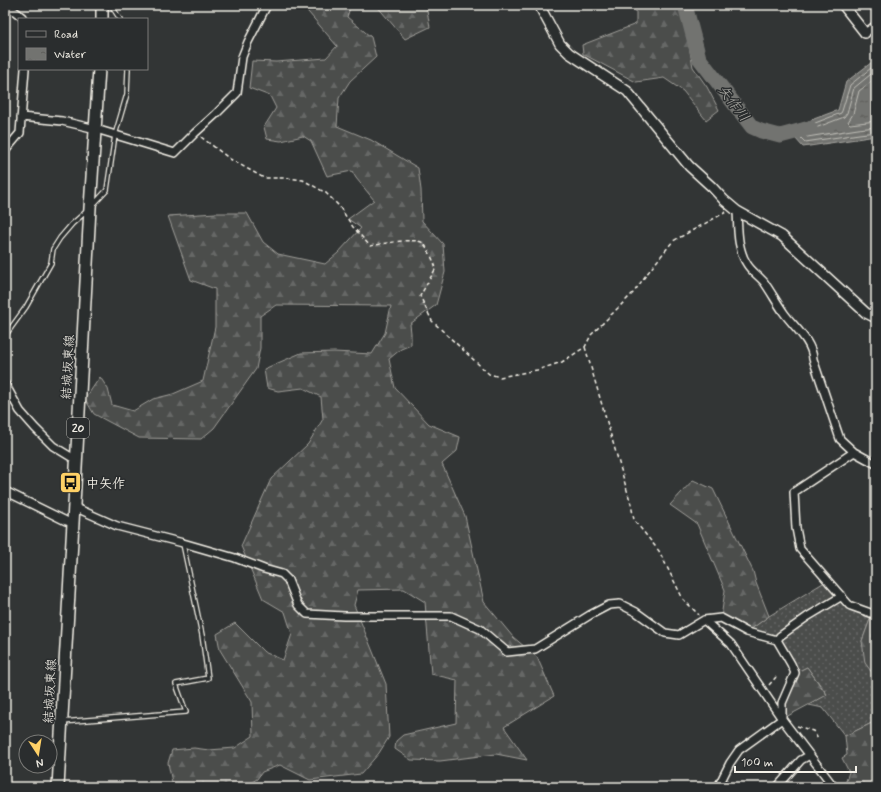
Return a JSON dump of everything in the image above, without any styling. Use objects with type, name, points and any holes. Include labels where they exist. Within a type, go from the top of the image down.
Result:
[{"type":"main road","points":[[102,5],[102,18]]},
{"type":"main road","name":"結城坂東線","points":[[58,787],[99,70]]},
{"type":"street","points":[[7,5],[22,18]]},
{"type":"street","points":[[21,117],[62,121],[96,129],[175,153],[237,92],[242,57],[267,5]]},
{"type":"street","points":[[539,5],[560,44],[578,60],[627,91],[689,166],[724,200],[735,210],[782,236],[866,313],[876,318]]},
{"type":"street","points":[[843,5],[865,34],[876,25]]},
{"type":"street","points":[[5,151],[20,133],[25,70]]},
{"type":"street","points":[[735,210],[739,246],[747,265],[763,281],[784,313],[805,338],[813,354],[813,359],[840,439],[854,452],[876,464]]},
{"type":"street","points":[[5,384],[20,411],[35,428],[53,446],[76,460]]},
{"type":"street","points":[[854,452],[794,492],[796,528],[800,549],[851,606],[876,615]]},
{"type":"street","points":[[5,491],[66,521],[74,523]]},
{"type":"street","points":[[74,507],[117,526],[235,558],[282,574],[288,580],[298,605],[307,614],[344,616],[451,616],[480,629],[507,652],[535,649],[609,605],[620,604],[636,612],[665,633],[679,635],[704,620],[721,618],[747,632],[777,640],[795,673],[782,703],[782,719]]},
{"type":"street","points":[[777,640],[780,636],[807,617],[842,596]]},
{"type":"street","points":[[704,620],[731,644],[782,719],[834,787]]},
{"type":"street","points":[[718,787],[730,763],[739,750],[782,719]]},
{"type":"street","points":[[778,787],[801,760],[810,755]]},
{"type":"lane","points":[[111,5],[119,18]]},
{"type":"lane","points":[[5,336],[26,307],[51,263],[53,250],[60,238],[72,224],[107,190],[115,135],[127,94],[128,70]]},
{"type":"lane","points":[[62,722],[186,712],[176,684],[208,678],[202,635],[183,543]]},
{"type":"path","points":[[195,133],[230,159],[264,178],[303,180],[326,193],[370,246],[408,240],[418,240],[424,243],[436,268],[420,296],[432,321],[489,374],[500,377],[537,370],[562,362],[584,347],[591,335],[634,292],[673,241],[735,210]]},
{"type":"path","points":[[584,347],[631,504],[634,520],[659,551],[683,599],[704,620]]},
{"type":"path","points":[[763,690],[776,677]]},
{"type":"path","points":[[791,730],[796,726],[813,731],[818,739]]},
{"type":"green space","points":[[351,5],[347,17],[371,37],[376,57],[350,81],[339,98],[337,126],[371,140],[418,168],[421,190],[422,221],[443,244],[445,272],[436,305],[410,324],[411,345],[401,349],[389,359],[395,388],[429,424],[460,437],[457,451],[442,464],[465,516],[484,602],[513,637],[537,657],[554,696],[504,727],[527,760],[496,754],[440,761],[411,760],[395,749],[396,741],[403,735],[456,723],[457,680],[431,674],[425,602],[404,589],[358,590],[354,605],[386,684],[389,737],[379,753],[361,774],[310,780],[280,765],[262,772],[257,779],[244,787],[173,787],[168,763],[172,750],[194,748],[209,750],[235,748],[253,736],[252,702],[220,650],[217,634],[235,623],[264,652],[283,660],[292,634],[285,612],[263,599],[241,546],[271,479],[308,444],[323,419],[321,397],[303,388],[278,391],[267,388],[264,369],[301,353],[334,352],[372,354],[385,333],[391,306],[276,305],[260,316],[260,348],[256,369],[214,428],[201,439],[139,438],[94,414],[85,399],[100,377],[108,389],[112,405],[133,411],[153,399],[173,394],[203,381],[215,327],[215,289],[191,280],[168,216],[247,213],[263,242],[278,254],[325,264],[338,253],[361,228],[348,219],[374,200],[352,171],[327,176],[311,141],[303,136],[281,141],[267,139],[264,127],[276,108],[270,96],[249,88],[252,61],[276,62],[326,58],[337,46],[303,6]]},
{"type":"green space","points":[[376,5],[426,5],[430,27],[405,39]]},
{"type":"green space","points":[[636,5],[681,5],[693,67],[707,87],[719,110],[706,120],[683,91],[664,78],[636,82],[583,54],[582,45],[636,24]]},
{"type":"green space","points":[[693,480],[713,489],[753,571],[769,616],[747,632],[721,618],[725,590],[697,524],[670,505]]},
{"type":"green space","points":[[828,580],[851,606],[872,614],[862,641],[876,678],[876,721],[845,736],[823,708],[809,705],[827,694],[807,667],[795,673],[777,640],[747,632],[769,616]]},
{"type":"green space","points":[[872,614],[876,615],[876,678],[865,663],[862,641]]},
{"type":"green space","points":[[807,667],[827,695],[782,719],[782,703],[795,673]]},
{"type":"green space","points":[[876,721],[876,787],[847,787],[846,781],[849,772],[842,758],[847,755],[845,736]]},
{"type":"water","points":[[876,59],[876,136],[803,147],[787,129],[838,110],[846,82]]},
{"type":"waterway","name":"矢作川","points":[[685,5],[699,58],[752,127],[780,136],[810,128]]},
{"type":"place","name":"中矢作","points":[[70,483]]}]
